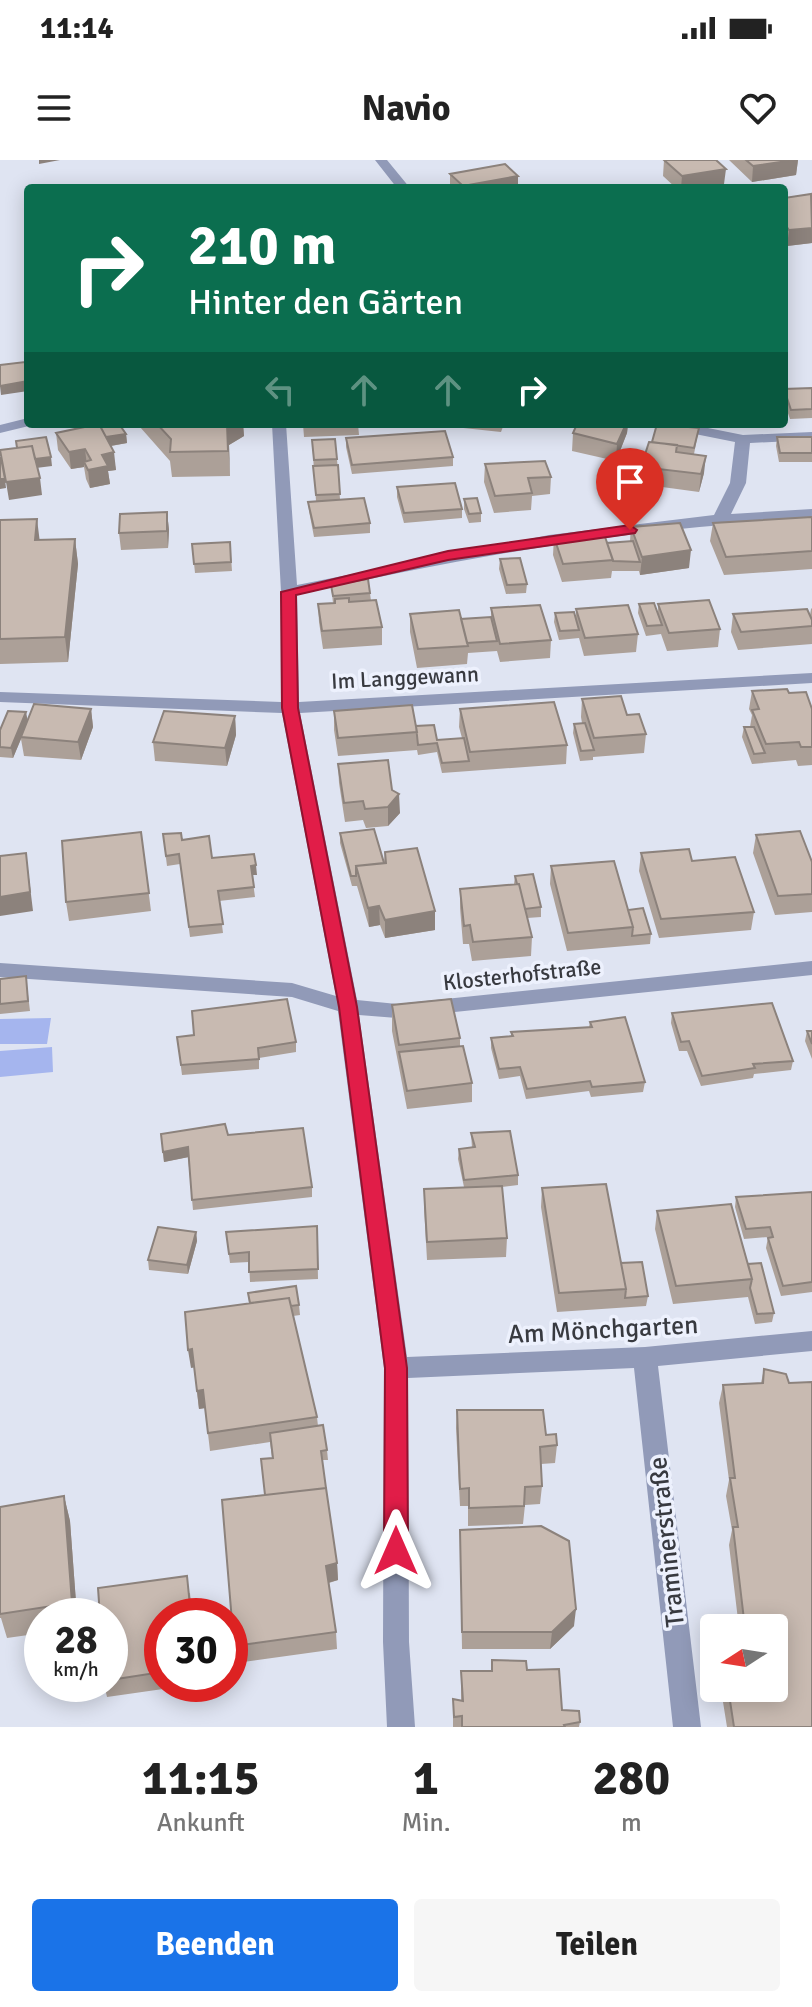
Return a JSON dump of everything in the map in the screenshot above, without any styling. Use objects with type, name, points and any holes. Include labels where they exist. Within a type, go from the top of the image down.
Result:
[{"type":"street","points":[[381,160],[401,184]]},
{"type":"street","points":[[0,429],[24,423]]},
{"type":"street","points":[[279,428],[289,592],[290,708],[348,1007],[396,1368],[396,1642],[401,1727]]},
{"type":"street","points":[[686,428],[743,439],[812,436]]},
{"type":"street","points":[[721,517],[738,483],[743,439]]},
{"type":"street","points":[[289,592],[448,555],[721,517],[812,514]]},
{"type":"street","name":"Im Langgewann","points":[[0,697],[290,708],[812,678]]},
{"type":"street","name":"Klosterhofstraße","points":[[0,970],[292,990],[348,1007],[397,1011],[812,968]]},
{"type":"street","name":"Am Mönchgarten","points":[[396,1368],[645,1357],[812,1341]]},
{"type":"street","name":"Traminerstraße","points":[[645,1357],[687,1727]]},
{"type":"shaded area","points":[[51,1018],[47,1044],[0,1044],[0,1019]]},
{"type":"shaded area","points":[[52,1047],[53,1072],[0,1077],[0,1051]]},
{"type":"building","points":[[664,160],[716,160],[726,169],[682,176]]},
{"type":"building","points":[[746,160],[794,160],[753,166]]},
{"type":"building","points":[[505,164],[518,176],[461,184],[450,174]]},
{"type":"building","points":[[811,194],[812,228],[789,230],[788,197]]},
{"type":"building","points":[[24,362],[24,382],[0,386],[0,365]]},
{"type":"building","points":[[812,388],[812,409],[791,410],[788,389]]},
{"type":"building","points":[[101,428],[122,428],[126,434],[106,437]]},
{"type":"building","points":[[101,428],[114,452],[102,455],[108,466],[88,470],[84,462],[91,460],[85,449],[69,452],[56,433]]},
{"type":"building","points":[[161,428],[227,428],[228,451],[170,452],[171,439]]},
{"type":"building","points":[[575,428],[624,428],[617,444],[573,433]]},
{"type":"building","points":[[656,428],[699,428],[694,448],[652,442]]},
{"type":"building","points":[[445,431],[453,457],[352,465],[346,438]]},
{"type":"building","points":[[46,437],[51,457],[35,459],[32,446],[17,448],[16,441]]},
{"type":"building","points":[[777,437],[812,437],[812,453],[780,453]]},
{"type":"building","points":[[335,439],[337,459],[314,460],[312,440]]},
{"type":"building","points":[[649,442],[677,445],[676,452],[706,456],[701,474],[641,467]]},
{"type":"building","points":[[32,446],[40,478],[6,482],[0,450]]},
{"type":"building","points":[[1,458],[5,479],[0,479]]},
{"type":"building","points":[[545,461],[551,477],[528,478],[532,493],[495,496],[485,464]]},
{"type":"building","points":[[338,465],[340,494],[316,495],[313,466]]},
{"type":"building","points":[[455,483],[462,509],[404,513],[397,487]]},
{"type":"building","points":[[364,498],[370,523],[314,528],[308,502]]},
{"type":"building","points":[[477,498],[481,513],[469,514],[464,499]]},
{"type":"building","points":[[167,512],[167,531],[119,533],[120,514]]},
{"type":"building","points":[[812,517],[812,551],[726,557],[713,523]]},
{"type":"building","points":[[37,519],[35,540],[75,539],[65,637],[0,639],[0,520]]},
{"type":"building","points":[[680,523],[691,550],[642,557],[631,527]]},
{"type":"building","points":[[604,534],[613,560],[563,564],[554,537]]},
{"type":"building","points":[[633,541],[640,562],[613,561],[607,543]]},
{"type":"building","points":[[230,542],[231,562],[194,564],[192,544]]},
{"type":"building","points":[[520,558],[527,584],[507,585],[500,559]]},
{"type":"building","points":[[368,579],[370,593],[333,596],[331,585]]},
{"type":"building","points":[[349,598],[349,602],[376,600],[382,627],[322,631],[318,604]]},
{"type":"building","points":[[709,600],[720,629],[669,633],[658,604]]},
{"type":"building","points":[[654,603],[662,625],[647,626],[639,604]]},
{"type":"building","points":[[540,605],[551,640],[500,644],[491,608]]},
{"type":"building","points":[[628,605],[638,634],[585,638],[576,609]]},
{"type":"building","points":[[807,609],[812,626],[741,632],[733,614]]},
{"type":"building","points":[[459,610],[468,646],[418,649],[410,614]]},
{"type":"building","points":[[574,612],[579,630],[560,631],[555,613]]},
{"type":"building","points":[[491,617],[497,641],[467,643],[461,619]]},
{"type":"building","points":[[787,689],[789,693],[806,692],[812,709],[812,747],[801,747],[799,742],[766,744],[752,710],[759,709],[752,691]]},
{"type":"building","points":[[621,696],[627,715],[639,714],[646,734],[594,738],[582,699]]},
{"type":"building","points":[[554,702],[567,745],[470,752],[460,709]]},
{"type":"building","points":[[34,704],[91,709],[78,742],[21,737]]},
{"type":"building","points":[[412,705],[417,732],[338,738],[334,711]]},
{"type":"building","points":[[8,711],[26,712],[11,748],[0,747],[0,730]]},
{"type":"building","points":[[164,711],[235,716],[225,748],[153,742]]},
{"type":"building","points":[[585,723],[594,750],[581,751],[574,724]]},
{"type":"building","points":[[434,725],[437,740],[464,738],[469,761],[442,763],[437,743],[418,745],[416,726]]},
{"type":"building","points":[[744,727],[754,727],[765,753],[754,754]]},
{"type":"building","points":[[388,760],[392,790],[399,794],[388,807],[365,809],[363,801],[344,803],[338,764]]},
{"type":"building","points":[[374,829],[384,863],[356,866],[356,876],[351,876],[340,833]]},
{"type":"building","points":[[800,831],[812,862],[812,894],[778,896],[756,835]]},
{"type":"building","points":[[141,832],[149,893],[66,902],[62,841]]},
{"type":"building","points":[[181,833],[182,840],[209,836],[212,858],[254,854],[256,865],[251,866],[254,887],[218,891],[223,924],[189,927],[179,854],[166,856],[163,834]]},
{"type":"building","points":[[417,848],[435,911],[385,920],[379,906],[368,908],[356,866],[386,863],[385,852]]},
{"type":"building","points":[[689,849],[692,861],[735,857],[754,912],[661,919],[641,853]]},
{"type":"building","points":[[26,853],[30,892],[0,897],[0,856]]},
{"type":"building","points":[[614,861],[633,927],[568,933],[551,866]]},
{"type":"building","points":[[533,874],[541,907],[525,909],[515,876]]},
{"type":"building","points":[[519,884],[532,937],[473,942],[470,925],[464,926],[460,889]]},
{"type":"building","points":[[643,908],[651,934],[632,936],[628,910]]},
{"type":"building","points":[[26,976],[28,1001],[0,1004],[0,979]]},
{"type":"building","points":[[287,999],[296,1042],[258,1048],[259,1059],[181,1065],[177,1037],[194,1035],[192,1011]]},
{"type":"building","points":[[451,999],[460,1038],[399,1045],[392,1005]]},
{"type":"building","points":[[772,1003],[793,1061],[753,1064],[755,1068],[702,1076],[689,1041],[681,1042],[672,1013]]},
{"type":"building","points":[[625,1017],[645,1082],[592,1087],[590,1081],[527,1089],[520,1067],[499,1069],[491,1038],[513,1036],[511,1032],[592,1027],[590,1022]]},
{"type":"building","points":[[463,1046],[472,1083],[407,1091],[399,1052]]},
{"type":"building","points":[[225,1124],[228,1135],[303,1128],[312,1187],[192,1200],[188,1147],[163,1152],[161,1134]]},
{"type":"building","points":[[510,1131],[518,1175],[464,1180],[459,1149],[475,1147],[471,1133]]},
{"type":"building","points":[[606,1184],[626,1289],[559,1293],[542,1188]]},
{"type":"building","points":[[502,1186],[507,1238],[427,1242],[424,1189]]},
{"type":"building","points":[[812,1192],[812,1282],[783,1286],[768,1238],[773,1237],[770,1227],[746,1229],[736,1197]]},
{"type":"building","points":[[731,1204],[752,1279],[676,1286],[657,1211]]},
{"type":"building","points":[[317,1226],[318,1269],[249,1272],[249,1252],[229,1254],[226,1232]]},
{"type":"building","points":[[158,1227],[196,1232],[187,1265],[148,1260]]},
{"type":"building","points":[[642,1262],[648,1296],[625,1298],[621,1263]]},
{"type":"building","points":[[761,1263],[774,1313],[757,1314],[750,1288],[752,1279],[748,1264]]},
{"type":"building","points":[[296,1286],[299,1305],[291,1306],[289,1298],[250,1303],[248,1293]]},
{"type":"building","points":[[289,1298],[317,1417],[208,1433],[203,1390],[197,1391],[192,1349],[188,1350],[185,1312]]},
{"type":"building","points":[[764,1369],[786,1374],[789,1383],[812,1382],[812,1727],[734,1727],[730,1702],[788,1702],[788,1614],[743,1614],[733,1527],[738,1527],[730,1478],[735,1478],[723,1385],[763,1383]]},
{"type":"building","points":[[457,1410],[543,1410],[546,1435],[556,1434],[557,1445],[540,1447],[542,1486],[525,1487],[524,1506],[469,1508],[469,1488],[460,1489]]},
{"type":"building","points":[[323,1425],[327,1450],[321,1451],[326,1488],[265,1495],[261,1459],[273,1458],[270,1433]]},
{"type":"building","points":[[326,1488],[337,1563],[326,1566],[336,1632],[248,1644],[248,1598],[230,1598],[222,1500]]},
{"type":"building","points":[[64,1496],[72,1598],[24,1598],[24,1610],[0,1614],[0,1507]]},
{"type":"building","points":[[541,1526],[569,1541],[576,1609],[552,1632],[462,1632],[460,1530]]},
{"type":"building","points":[[187,1576],[189,1598],[144,1598],[144,1675],[128,1677],[128,1598],[99,1598],[98,1588]]},
{"type":"building","points":[[492,1660],[526,1661],[527,1670],[559,1669],[562,1710],[579,1711],[580,1722],[565,1727],[462,1727],[462,1716],[454,1717],[453,1699],[463,1701],[461,1671],[492,1671]]},
{"type":"route","points":[[396,1551],[396,1368],[348,1007],[290,708],[289,592],[448,555],[630,530]]}]
